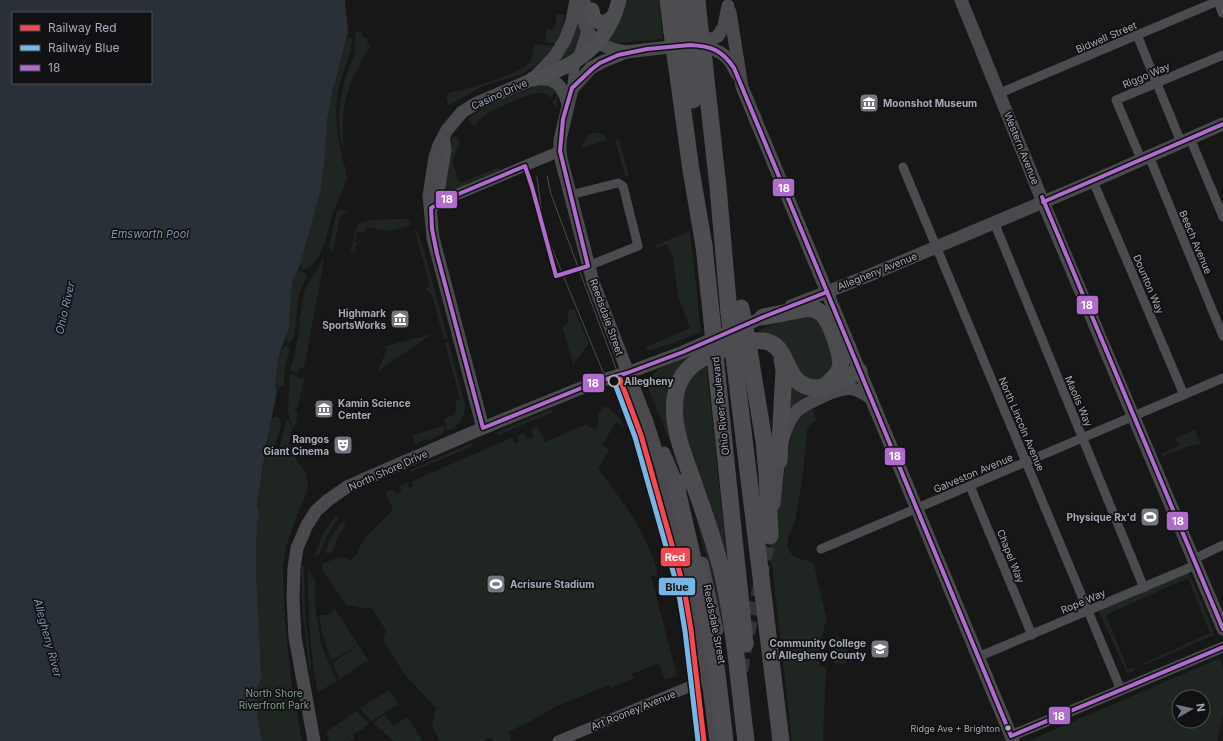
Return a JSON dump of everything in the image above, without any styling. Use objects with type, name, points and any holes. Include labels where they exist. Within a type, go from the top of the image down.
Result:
[{"type":"highway","points":[[533,79],[553,73],[578,60],[597,42],[613,17],[619,0]]},
{"type":"highway","points":[[668,0],[704,61],[718,187],[735,310],[742,353],[760,408],[767,473],[770,536]]},
{"type":"highway","points":[[681,0],[688,34]]},
{"type":"highway","points":[[688,34],[697,0]]},
{"type":"highway","points":[[688,34],[700,0]]},
{"type":"highway","points":[[590,3],[593,17],[598,22],[605,23],[613,17]]},
{"type":"highway","name":"Ohio River Boulevard","points":[[688,34],[704,246],[756,741]]},
{"type":"highway","points":[[763,317],[809,308],[822,314],[828,324],[842,362],[834,377],[824,386]]},
{"type":"highway","points":[[746,741],[735,645],[722,576],[700,501],[677,432],[674,415],[676,392],[684,374],[704,356],[754,340],[764,340],[779,349],[796,380],[805,386],[815,388],[824,386],[860,371]]},
{"type":"highway","points":[[779,349],[784,370],[779,461]]},
{"type":"highway","name":"Ohio River Boulevard","points":[[742,353],[780,738]]},
{"type":"highway","points":[[677,482],[678,494],[709,629],[713,684],[725,741]]},
{"type":"main road","name":"Western Avenue","points":[[961,0],[1223,628]]},
{"type":"main road","points":[[590,3],[584,19],[590,35],[597,42],[608,48],[626,52]]},
{"type":"main road","points":[[572,88],[592,68],[606,60],[626,52],[688,34],[714,38],[722,32],[728,3]]},
{"type":"main road","points":[[728,3],[742,87]]},
{"type":"main road","name":"Casino Drive","points":[[483,428],[434,243],[429,196],[432,169],[439,145],[462,112],[475,104],[533,79],[555,56],[566,40],[575,6]]},
{"type":"main road","points":[[688,34],[719,51],[731,62],[1012,739]]},
{"type":"main road","points":[[533,79],[548,79],[557,83],[563,91],[568,104]]},
{"type":"main road","name":"Reedsdale Street","points":[[572,88],[560,140],[560,151],[588,266],[627,373],[647,422],[661,466],[713,684],[716,741]]},
{"type":"main road","name":"Allegheny Avenue","points":[[483,428],[596,382],[627,373],[683,352],[763,317],[1044,202],[1223,124]]},
{"type":"main road","points":[[770,536],[779,461],[787,427],[797,411],[802,407],[836,391],[847,388],[858,390],[871,398]]},
{"type":"main road","name":"Reedsdale Street","points":[[647,422],[666,457],[677,482],[707,582],[721,653],[733,741]]},
{"type":"main road","name":"North Shore Drive","points":[[314,741],[295,637],[293,599],[294,568],[297,548],[307,525],[316,512],[328,500],[347,487],[483,428]]},
{"type":"main road","points":[[740,713],[740,741]]},
{"type":"street","name":"Bidwell Street","points":[[1000,93],[1219,0]]},
{"type":"street","points":[[1219,0],[1223,12]]},
{"type":"street","name":"Reedsdale Street","points":[[572,88],[572,83],[587,29]]},
{"type":"street","points":[[1137,35],[1156,83],[1186,140],[1223,217]]},
{"type":"street","name":"Riggo Way","points":[[1145,158],[1116,100],[1223,55]]},
{"type":"street","points":[[431,208],[449,198],[560,151]]},
{"type":"street","name":"Beech Avenue","points":[[1145,158],[1223,336]]},
{"type":"street","name":"North Lincoln Avenue","points":[[903,167],[1121,690]]},
{"type":"street","name":"Dounton Way","points":[[1093,181],[1184,395]]},
{"type":"street","points":[[570,195],[614,184],[623,186],[638,246],[588,266]]},
{"type":"street","name":"Maolis Way","points":[[994,222],[1144,588]]},
{"type":"street","name":"Galveston Avenue","points":[[821,549],[1223,378]]},
{"type":"street","name":"Chapel Way","points":[[970,486],[1032,634]]},
{"type":"street","name":"Rope Way","points":[[978,657],[1144,588],[1195,562],[1223,545]]},
{"type":"street","points":[[1012,739],[1121,690],[1223,647]]},
{"type":"street","name":"Art Rooney Avenue","points":[[558,741],[713,684]]},
{"type":"green space","points":[[625,0],[659,0],[663,39],[619,43],[604,42]]},
{"type":"green space","points":[[557,14],[565,15],[560,36],[555,44],[545,42],[547,29],[554,30]]},
{"type":"green space","points":[[578,22],[581,30],[575,56],[562,65],[559,59]]},
{"type":"green space","points":[[356,31],[362,33],[361,36],[368,39],[367,44],[371,46],[360,63],[348,90],[344,109],[343,147],[339,130],[339,110],[344,82],[355,53]]},
{"type":"green space","points":[[350,38],[352,40],[351,47],[340,82],[336,108],[338,137],[344,166],[346,167],[345,175],[348,176],[331,217],[327,237],[319,256],[307,268],[302,268],[300,262],[321,189],[327,121],[333,89],[346,40]]},
{"type":"green space","points":[[534,44],[554,46],[543,59],[532,68],[521,74],[481,87],[450,105],[447,102],[446,98],[449,93],[491,81],[514,72],[528,64],[531,60]]},
{"type":"green space","points":[[541,84],[552,87],[558,96],[556,108],[552,101],[556,99],[556,94],[554,92],[551,98],[545,94],[539,93],[519,99],[494,110],[482,118],[474,126],[468,118],[484,108]]},
{"type":"green space","points":[[593,133],[601,133],[607,140],[583,148],[582,144],[589,135]]},
{"type":"green space","points":[[453,136],[456,136],[459,139],[459,144],[452,163],[460,183],[499,167],[499,171],[446,194],[444,193],[448,161],[452,148],[451,139]]},
{"type":"green space","points":[[619,139],[629,175],[625,176],[615,140]]},
{"type":"green space","points":[[338,210],[350,211],[340,217],[334,247],[332,250],[328,247]]},
{"type":"green space","points":[[406,219],[412,222],[410,226],[387,231],[366,227],[364,233],[357,231],[355,242],[360,244],[355,246],[356,251],[350,253],[359,223],[371,220]]},
{"type":"green space","points":[[414,228],[418,233],[422,244],[448,339],[444,340],[432,295],[424,289],[430,286]]},
{"type":"green space","points":[[690,231],[701,332],[648,351],[646,347],[690,328],[678,296],[673,258],[667,244],[657,248],[656,245]]},
{"type":"green space","points":[[322,261],[324,261],[304,368],[299,369],[297,373],[290,371],[299,335],[300,316],[305,289]]},
{"type":"green space","points":[[299,271],[304,272],[307,275],[307,278],[299,293],[296,328],[293,339],[290,343],[286,341],[285,337],[289,327],[292,282]]},
{"type":"green space","points":[[574,309],[589,344],[573,364],[562,326],[568,323],[567,311]]},
{"type":"green space","points":[[800,314],[817,317],[836,360],[825,380],[807,381],[774,335],[759,331]]},
{"type":"green space","points":[[432,334],[378,371],[386,351],[386,346]]},
{"type":"green space","points":[[448,341],[465,405],[461,419],[451,430],[447,430],[444,419],[455,414],[455,401],[460,399],[445,343]]},
{"type":"green space","points":[[285,346],[289,347],[290,349],[285,366],[284,386],[279,388],[275,384],[277,369],[280,353]]},
{"type":"green space","points":[[702,350],[674,381],[713,557],[724,628],[693,505],[673,448],[648,388],[654,373],[661,368],[677,359]]},
{"type":"green space","points":[[706,363],[728,569],[682,424],[681,399],[690,378]]},
{"type":"green space","points":[[290,374],[304,379],[298,407],[295,409],[298,412],[293,429],[288,412]]},
{"type":"green space","points":[[789,379],[813,393],[787,419]]},
{"type":"green space","name":"Acrisure Stadium","points":[[604,407],[607,407],[620,418],[624,427],[616,422],[602,445],[609,450],[598,469],[634,519],[654,560],[658,575],[651,576],[677,676],[665,680],[659,663],[632,674],[634,678],[611,688],[609,685],[559,705],[508,732],[511,741],[493,741],[491,738],[485,739],[485,741],[440,741],[432,727],[435,711],[437,709],[405,675],[383,640],[386,630],[370,607],[367,609],[347,605],[322,570],[323,563],[342,557],[351,561],[356,554],[359,553],[357,551],[365,538],[392,511],[392,507],[386,494],[388,491],[394,491],[397,495],[402,492],[400,486],[407,483],[409,488],[413,486],[412,481],[512,438],[515,444],[519,442],[517,436],[524,433],[527,439],[534,437],[531,430],[538,427],[545,442],[585,425],[595,429],[599,423],[598,414]]},
{"type":"green space","points":[[551,409],[553,412],[498,435],[497,432]]},
{"type":"green space","points":[[810,410],[814,410],[816,420],[807,429],[804,464],[795,521],[788,537],[787,544],[792,555],[802,560],[813,562],[827,620],[822,637],[820,655],[820,667],[826,667],[823,741],[792,741],[770,548],[791,438],[798,422]]},
{"type":"green space","name":"North Shore Riverfront Park","points":[[275,416],[280,419],[281,425],[274,448],[279,449],[287,418],[292,428],[289,444],[293,446],[297,461],[308,476],[306,477],[308,486],[307,492],[287,543],[283,564],[285,623],[292,687],[302,741],[262,741],[254,695],[258,685],[256,570],[257,524],[259,512],[257,504],[272,418]]},
{"type":"green space","points":[[444,426],[445,430],[442,434],[427,441],[426,439],[415,445],[413,435]]},
{"type":"green space","points":[[1195,430],[1200,442],[1199,444],[1188,446],[1162,457],[1161,454],[1179,445],[1176,438]]},
{"type":"green space","points":[[472,443],[473,446],[411,472],[410,470]]},
{"type":"green space","points":[[336,515],[339,517],[328,534],[319,555],[314,557],[322,536]]},
{"type":"green space","points":[[343,521],[346,525],[332,552],[326,554],[332,536]]},
{"type":"green space","points":[[301,566],[304,566],[305,615],[311,667],[309,670],[302,605]]},
{"type":"green space","points":[[308,570],[315,580],[315,605],[321,644],[337,681],[318,692],[310,631]]},
{"type":"green space","points":[[1188,573],[1209,619],[1214,635],[1144,665],[1144,663],[1210,633],[1188,578],[1106,615],[1128,670],[1134,667],[1134,671],[1127,673],[1099,612]]},
{"type":"green space","points":[[333,609],[335,609],[358,645],[331,661],[322,633],[319,616],[331,613]]},
{"type":"green space","points":[[836,636],[842,639],[849,654],[846,663],[834,664]]},
{"type":"green space","points":[[358,645],[368,660],[340,679],[332,663]]},
{"type":"green space","points":[[1218,659],[1222,662],[1223,669],[1223,716],[1217,741],[1028,741]]},
{"type":"green space","points":[[389,690],[398,704],[372,721],[360,708]]},
{"type":"green space","points":[[357,711],[369,724],[363,727],[364,729],[353,734],[354,738],[349,741],[329,741],[326,732]]},
{"type":"green space","points":[[385,714],[393,726],[407,717],[423,741],[394,741],[373,723]]},
{"type":"water","name":"Emsworth Pool","points":[[0,0],[345,0],[348,33],[333,89],[327,121],[321,189],[299,268],[292,282],[289,327],[279,356],[275,384],[277,391],[257,504],[259,512],[257,524],[256,570],[261,679],[254,695],[262,741],[0,741]]},
{"type":"tunnel","points":[[742,671],[770,536]]},
{"type":"tram line","points":[[547,176],[551,194],[620,379]]},
{"type":"tram line","points":[[537,177],[542,215],[551,246],[608,384]]},
{"type":"rail line","name":"Red","points":[[620,379],[641,435],[684,588],[691,630],[704,741]]},
{"type":"rail line","name":"Blue","points":[[614,381],[635,437],[678,589],[685,631],[698,741]]},
{"type":"transit line","name":"18","points":[[690,45],[704,46],[715,50],[725,57],[734,68],[827,292],[763,317],[683,352],[627,373],[596,382],[483,428],[437,254],[432,229],[431,208],[449,198],[525,166],[556,276],[588,266],[560,151],[563,119],[572,88],[600,63],[618,55],[647,49],[690,45]]},
{"type":"transit line","name":"18","points":[[1043,202],[1223,124]]},
{"type":"transit line","name":"18","points":[[1042,197],[1223,629]]},
{"type":"transit line","name":"18","points":[[827,292],[1011,736],[1223,647]]},
{"type":"place","name":"Moonshot Museum","points":[[869,103]]},
{"type":"place","name":"Highmark SportsWorks","points":[[400,319]]},
{"type":"place","name":"Allegheny","points":[[614,381]]},
{"type":"place","name":"Kamin Science Center","points":[[324,409]]},
{"type":"place","name":"Rangos Giant Cinema","points":[[343,445]]},
{"type":"place","name":"Physique Rx'd","points":[[1150,517]]},
{"type":"place","name":"Acrisure Stadium","points":[[496,584]]},
{"type":"place","name":"Community College of Allegheny County","points":[[880,649]]},
{"type":"place","name":"Ridge Ave + Brighton","points":[[1008,728]]},
{"type":"water label","name":"Ohio River","points":[[65,308]]},
{"type":"water label","name":"Allegheny River","points":[[48,638]]}]
